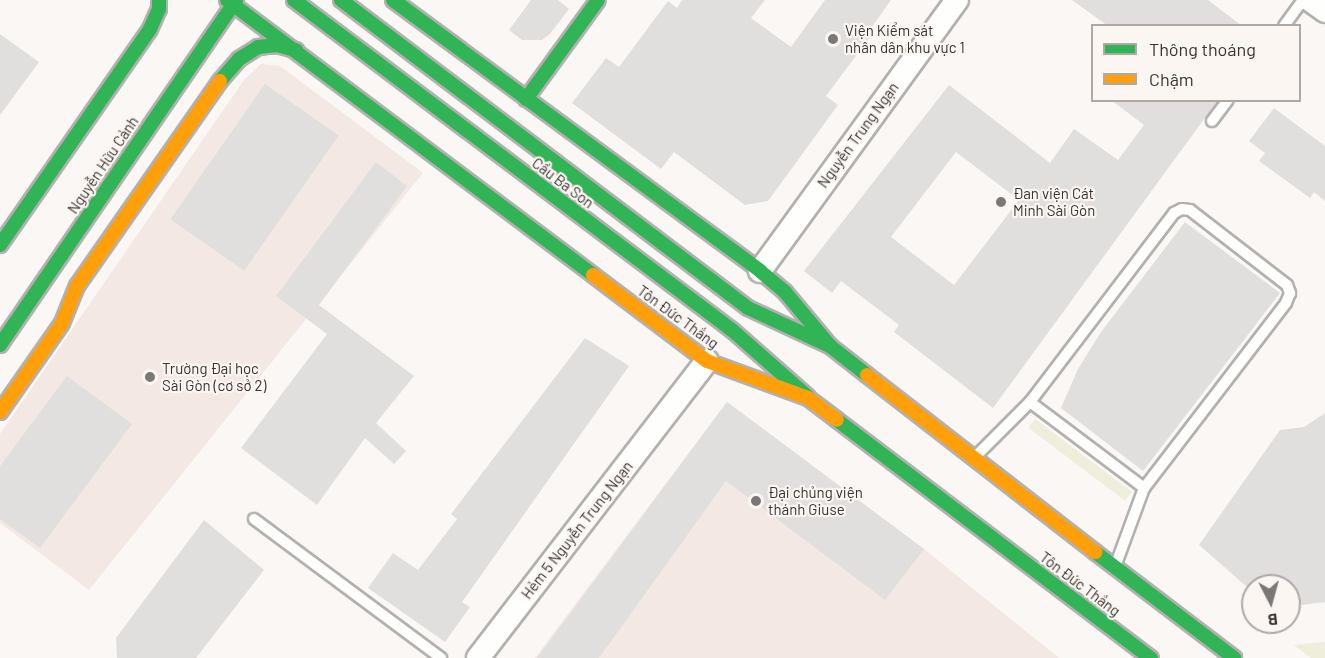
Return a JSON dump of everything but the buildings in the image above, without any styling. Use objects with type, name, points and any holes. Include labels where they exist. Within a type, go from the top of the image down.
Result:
[{"type":"main road","points":[[0,245],[150,29],[159,9],[159,0]]},
{"type":"main road","name":"Cầu Ba Son","points":[[294,0],[732,330],[808,398]]},
{"type":"main road","name":"Cầu Ba Son","points":[[341,0],[748,308],[830,346]]},
{"type":"main road","points":[[393,0],[760,271],[785,292],[830,346],[973,459],[1234,658]]},
{"type":"main road","points":[[526,99],[598,0]]},
{"type":"main road","name":"Tôn Đức Thắng","points":[[233,1],[707,361],[808,398],[1151,658]]},
{"type":"main road","name":"Nguyễn Hữu Cảnh","points":[[3,342],[233,1]]},
{"type":"main road","points":[[0,412],[62,323],[77,286],[225,73],[239,59],[258,47],[277,45],[296,50]]},
{"type":"main road","points":[[3,342],[77,286]]},
{"type":"street","name":"Nguyễn Trung Ngạn","points":[[760,271],[957,0]]},
{"type":"street","points":[[1310,0],[1325,11]]},
{"type":"street","name":"Hẻm 5 Nguyễn Trung Ngạn","points":[[478,658],[707,361]]},
{"type":"lane","points":[[1285,24],[1303,0]]},
{"type":"lane","points":[[1212,121],[1226,102]]},
{"type":"lane","points":[[973,459],[1030,402],[1173,213],[1182,209],[1190,210],[1287,285],[1290,293],[1286,303],[1144,488],[1115,567]]},
{"type":"lane","points":[[1030,402],[1144,488]]},
{"type":"lane","points":[[254,519],[441,658]]},
{"type":"shaded area","name":"Trường Đại học Sài Gòn (cơ sở 2)","points":[[261,64],[280,66],[423,173],[89,590],[0,523],[0,434],[244,80]]},
{"type":"shaded area","name":"Đại chủng viện thánh Giuse","points":[[727,402],[924,549],[1059,658],[535,658]]},
{"type":"green space","points":[[1035,419],[1132,492],[1125,501],[1028,428]]},
{"type":"green space","points":[[1325,642],[1325,658],[1311,658],[1294,645]]},
{"type":"traffic: fast","points":[[0,245],[150,29],[159,9],[159,0]]},
{"type":"traffic: fast","points":[[227,0],[593,275]]},
{"type":"traffic: fast","points":[[0,345],[236,0]]},
{"type":"traffic: fast","points":[[294,0],[732,330],[808,397]]},
{"type":"traffic: fast","points":[[341,0],[748,308],[830,346]]},
{"type":"traffic: fast","points":[[393,0],[760,271],[785,292],[830,346],[867,375]]},
{"type":"traffic: fast","points":[[526,99],[598,0]]},
{"type":"traffic: fast","points":[[220,81],[239,59],[258,47],[277,45],[296,50]]},
{"type":"traffic: fast","points":[[837,420],[1151,658]]},
{"type":"traffic: fast","points":[[1095,552],[1234,658]]},
{"type":"traffic: slow","points":[[0,412],[62,323],[77,286],[220,81]]},
{"type":"traffic: slow","points":[[593,275],[707,361],[808,398],[837,420]]},
{"type":"traffic: slow","points":[[867,375],[1095,552]]},
{"type":"place","name":"Viện Kiểm sát nhân dân khu vực 1","points":[[833,39]]},
{"type":"place","name":"Đan viện Cát Minh Sài Gòn","points":[[1001,202]]},
{"type":"place","name":"Trường Đại học Sài Gòn (cơ sở 2)","points":[[150,377]]},
{"type":"place","name":"Đại chủng viện thánh Giuse","points":[[756,501]]}]
